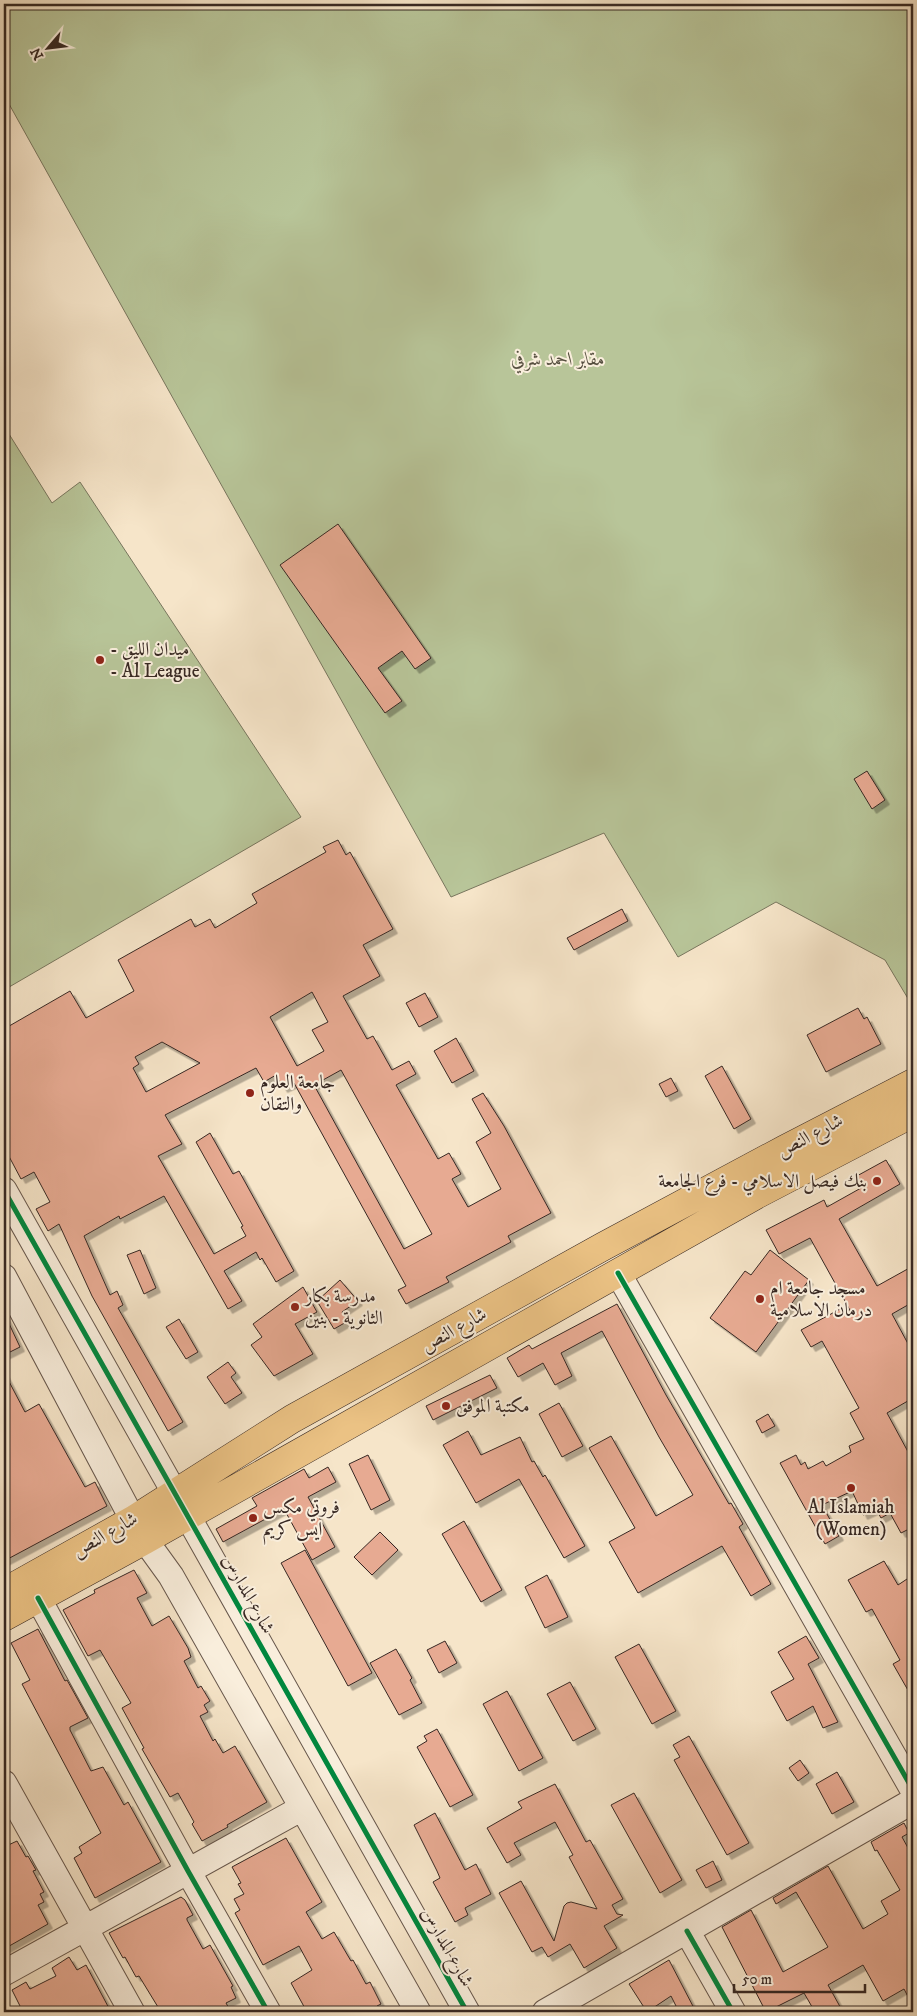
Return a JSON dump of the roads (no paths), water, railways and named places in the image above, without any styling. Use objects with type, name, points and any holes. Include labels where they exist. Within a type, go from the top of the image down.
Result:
[{"type":"main road","name":"شارع النص","points":[[181,1505],[292,1419],[612,1242],[913,1083]]},
{"type":"main road","name":"شارع النص","points":[[4,1597],[38,1598],[139,1530],[181,1505],[618,1273],[756,1195],[913,1113]]},
{"type":"main road","name":"شارع النص","points":[[4,1597],[139,1530]]},
{"type":"street","name":"شارع المدارس","points":[[4,1190],[467,2012]]},
{"type":"street","points":[[618,1273],[913,1790]]},
{"type":"street","points":[[4,1277],[139,1530],[171,1576],[418,2012]]},
{"type":"street","points":[[38,1598],[268,2012]]},
{"type":"street","points":[[4,1783],[132,2012]]},
{"type":"street","points":[[545,2012],[913,1801]]},
{"type":"street","points":[[4,1973],[302,1808]]},
{"type":"street","points":[[687,1931],[733,2012]]},
{"type":"place","name":"- ميدان الليق - Al League","points":[[100,660]]},
{"type":"place","name":"جامعة العلوم والتقان","points":[[250,1093]]},
{"type":"place","name":"بنك فيصل الاسلامي - فرع الجامعة","points":[[877,1181]]},
{"type":"place","name":"مسجد جامعة ام درمان الاسلامية","points":[[760,1299]]},
{"type":"place","name":"مدرسة بكار الثانوية - بنين","points":[[295,1307]]},
{"type":"place","name":"مكتبة الموفق","points":[[446,1406]]},
{"type":"place","name":"Al Islamiah (Women)","points":[[851,1488]]},
{"type":"place","name":"فروتي مكس ايس كريم","points":[[253,1518]]},
{"type":"park label","name":"مقابر احمد شرفي","points":[[558,359]]}]
